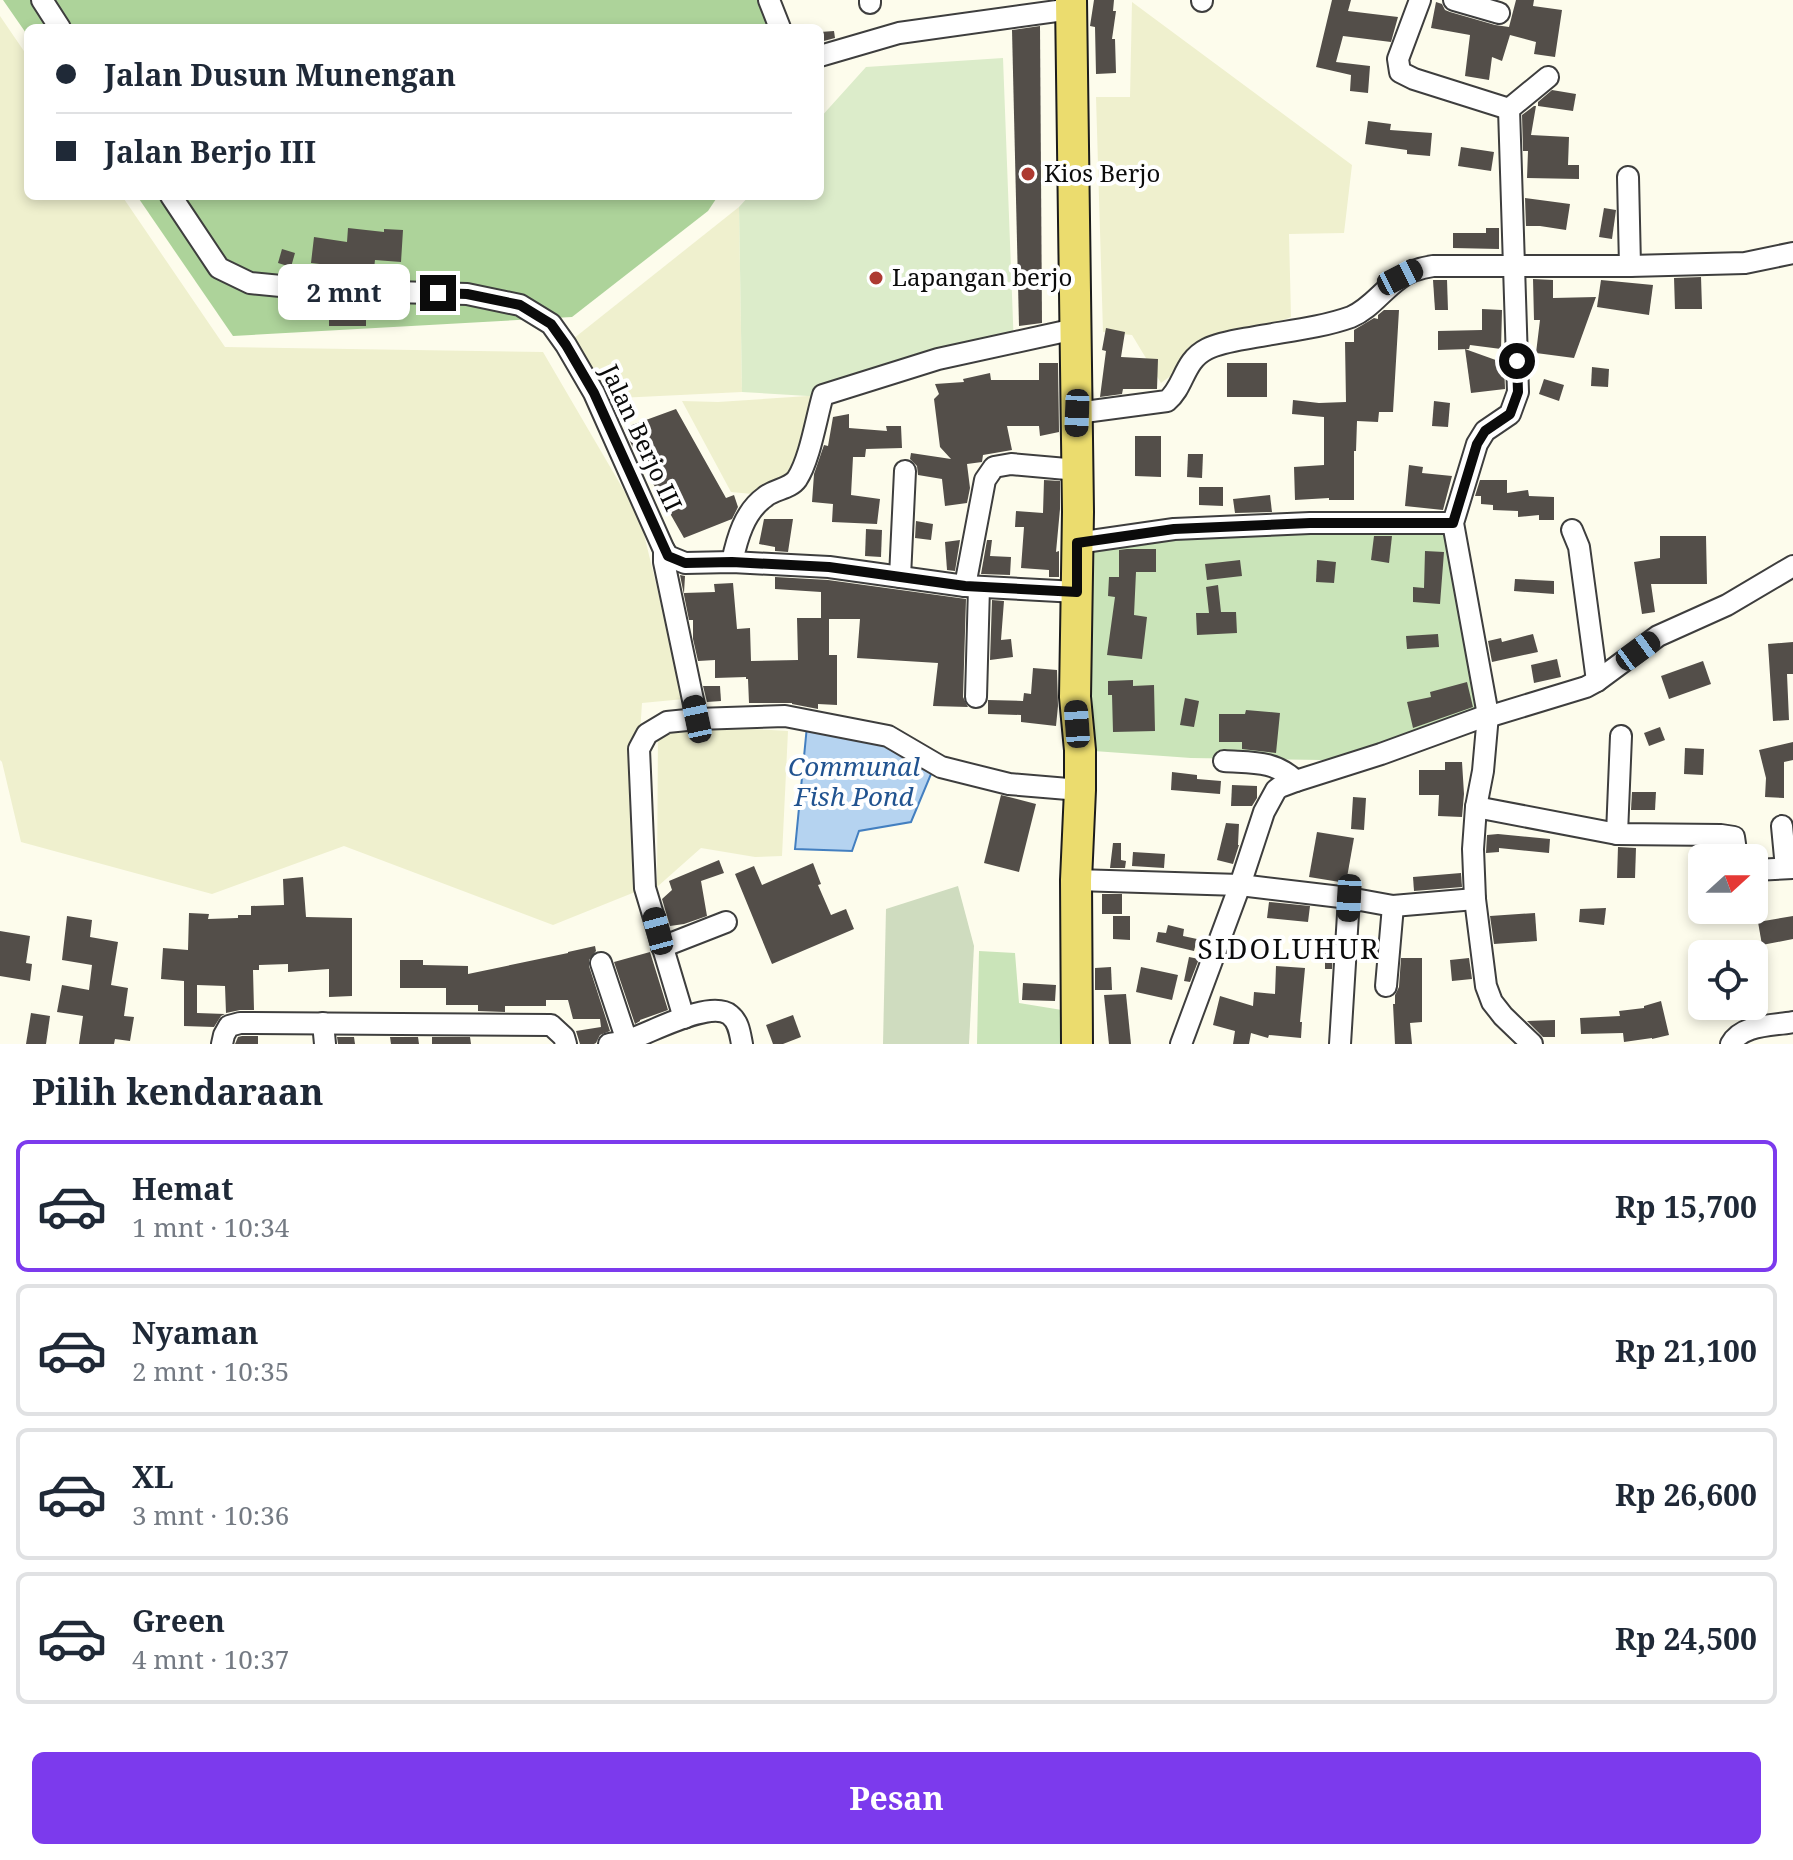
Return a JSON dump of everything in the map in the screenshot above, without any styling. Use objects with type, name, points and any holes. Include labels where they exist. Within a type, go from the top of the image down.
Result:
[{"type":"main road","points":[[1071,4],[1078,470],[1075,697],[1080,750],[1076,880],[1077,1044]]},
{"type":"street","points":[[42,0],[57,24]]},
{"type":"street","points":[[769,0],[778,24]]},
{"type":"street","points":[[1420,0],[1398,59],[1400,72],[1509,109]]},
{"type":"street","points":[[1454,0],[1499,13]]},
{"type":"street","points":[[824,55],[899,33],[1071,4]]},
{"type":"street","points":[[1509,109],[1548,77]]},
{"type":"street","points":[[1509,109],[1518,392],[1510,414],[1485,431],[1477,444],[1453,523],[1488,715],[1473,849],[1475,899],[1486,986],[1492,1002],[1532,1044]]},
{"type":"street","points":[[1628,177],[1630,266]]},
{"type":"street","name":"Jalan Berjo III","points":[[174,200],[219,268],[250,283],[322,290],[467,294],[520,305],[551,324],[594,393],[664,550],[697,719]]},
{"type":"street","points":[[1077,413],[1167,401],[1175,394],[1187,367],[1206,350],[1231,342],[1310,328],[1362,312],[1400,277],[1417,269],[1433,266],[1745,263],[1793,253]]},
{"type":"street","points":[[732,562],[738,535],[751,512],[765,497],[794,483],[799,475],[823,395],[938,359],[1075,329]]},
{"type":"street","points":[[976,697],[972,587],[985,480],[994,467],[1011,464],[1078,470]]},
{"type":"street","points":[[900,577],[905,471]]},
{"type":"street","points":[[1077,543],[1188,528],[1310,523],[1453,523]]},
{"type":"street","points":[[1572,530],[1579,547],[1597,681]]},
{"type":"street","points":[[664,550],[668,556],[685,563],[829,567],[972,587],[1077,592]]},
{"type":"street","points":[[1181,1044],[1264,812],[1276,790],[1488,715],[1586,687],[1658,636],[1727,605],[1793,566]]},
{"type":"street","points":[[684,1018],[645,888],[639,749],[647,734],[667,722],[785,716],[888,736],[941,767],[954,771],[1009,784],[1080,790]]},
{"type":"street","points":[[1617,834],[1621,736]]},
{"type":"street","points":[[1224,761],[1274,766],[1296,781]]},
{"type":"street","points":[[1476,807],[1617,834],[1721,835],[1734,837],[1735,844]]},
{"type":"street","points":[[1768,869],[1789,868],[1782,826]]},
{"type":"street","points":[[1076,880],[1240,885],[1393,906],[1475,899]]},
{"type":"street","points":[[1340,1044],[1349,898]]},
{"type":"street","points":[[1386,986],[1393,906]]},
{"type":"street","points":[[662,947],[726,922]]},
{"type":"street","points":[[601,963],[618,1042],[716,1010],[728,1012],[736,1021],[742,1044]]},
{"type":"street","points":[[1731,1044],[1738,1034],[1746,1030],[1793,1022]]},
{"type":"street","points":[[222,1044],[229,1026],[240,1023],[551,1025],[564,1037],[566,1044]]},
{"type":"street","points":[[323,1023],[325,1044]]},
{"type":"green space","points":[[3,0],[761,0],[769,24],[24,24],[24,30]]},
{"type":"green space","points":[[1132,2],[1352,165],[1344,233],[1289,234],[1291,317],[1206,350],[1161,383],[1132,335],[1103,332],[1096,97],[1130,97]]},
{"type":"green space","points":[[0,16],[24,51],[24,200],[125,200],[225,347],[543,352],[640,518],[684,699],[642,703],[639,749],[645,888],[553,925],[344,846],[212,894],[21,842],[0,760]]},
{"type":"green space","name":"Lapangan berjo","points":[[1003,58],[1014,348],[825,397],[742,392],[739,207],[745,200],[824,200],[824,114],[866,67]]},
{"type":"green space","points":[[140,200],[715,200],[708,211],[572,317],[233,336]]},
{"type":"green space","points":[[739,207],[742,392],[598,399],[568,343]]},
{"type":"green space","points":[[823,395],[794,482],[763,495],[731,492],[682,401],[718,402]]},
{"type":"green space","points":[[1453,523],[1494,715],[1367,751],[1323,760],[1191,758],[1080,750],[1077,543]]},
{"type":"green space","points":[[707,726],[788,731],[782,856],[755,857],[701,848],[657,887],[658,732]]},
{"type":"green space","points":[[958,886],[974,946],[969,1044],[883,1044],[886,909]]},
{"type":"green space","points":[[979,951],[1015,953],[1019,1003],[1068,1011],[1068,1044],[977,1044]]},
{"type":"water","name":"Communal Fish Pond","points":[[807,726],[886,738],[934,767],[911,822],[859,831],[852,851],[795,849]]},
{"type":"building","points":[[1094,0],[1114,0],[1113,11],[1116,11],[1112,39],[1115,39],[1116,73],[1096,74],[1095,27],[1090,26]]},
{"type":"building","points":[[1332,0],[1351,0],[1348,11],[1398,17],[1391,42],[1343,36],[1336,62],[1370,66],[1368,93],[1350,91],[1351,75],[1316,67]]},
{"type":"building","points":[[1516,0],[1534,0],[1533,6],[1562,10],[1555,57],[1534,54],[1536,42],[1510,35],[1502,61],[1492,57],[1489,80],[1465,76],[1470,35],[1431,28],[1436,2],[1450,12],[1509,27]]},
{"type":"building","name":"Kios Berjo","points":[[1040,26],[1042,323],[1019,326],[1012,30]]},
{"type":"building","points":[[834,31],[835,38],[824,41],[824,32]]},
{"type":"building","points":[[1552,90],[1576,94],[1573,111],[1538,106],[1538,102]]},
{"type":"building","points":[[1534,106],[1531,135],[1569,137],[1568,165],[1579,165],[1579,179],[1527,178],[1528,151],[1523,151],[1522,115]]},
{"type":"building","points":[[1368,121],[1391,124],[1390,130],[1432,133],[1430,156],[1365,144]]},
{"type":"building","points":[[1461,147],[1494,152],[1491,171],[1458,166]]},
{"type":"building","points":[[1525,198],[1570,204],[1566,230],[1526,226]]},
{"type":"building","points":[[1604,208],[1616,210],[1612,239],[1599,237]]},
{"type":"building","points":[[348,228],[384,232],[384,229],[403,230],[401,262],[375,260],[373,278],[344,278],[345,267],[311,263],[314,237],[347,242]]},
{"type":"building","points":[[1486,228],[1499,228],[1499,249],[1453,248],[1453,233],[1486,233]]},
{"type":"building","points":[[282,249],[295,253],[291,267],[278,263]]},
{"type":"building","points":[[1701,277],[1702,309],[1675,309],[1674,278]]},
{"type":"building","points":[[1533,279],[1553,280],[1553,298],[1596,297],[1574,358],[1536,353],[1540,320],[1534,320]]},
{"type":"building","points":[[1433,280],[1447,280],[1448,310],[1435,310]]},
{"type":"building","points":[[1601,280],[1653,285],[1649,315],[1597,307]]},
{"type":"building","points":[[340,304],[397,305],[396,318],[366,317],[366,326],[329,326],[329,308],[340,307]]},
{"type":"building","points":[[1482,309],[1502,310],[1501,349],[1470,345],[1469,349],[1438,350],[1438,331],[1482,330]]},
{"type":"building","points":[[1384,310],[1399,310],[1393,412],[1379,412],[1378,422],[1357,421],[1354,500],[1295,500],[1294,467],[1324,465],[1324,417],[1292,414],[1293,400],[1346,402],[1345,342],[1354,342],[1354,330],[1374,318],[1378,319]]},
{"type":"building","points":[[1106,328],[1125,332],[1121,357],[1158,359],[1157,389],[1123,389],[1122,394],[1100,397]]},
{"type":"building","points":[[1465,349],[1504,363],[1505,389],[1471,393]]},
{"type":"building","points":[[1039,363],[1058,363],[1059,432],[1040,436],[1039,426],[1007,426],[1012,450],[983,455],[982,462],[967,464],[970,488],[967,503],[945,506],[942,479],[918,475],[917,466],[910,459],[911,453],[951,459],[940,447],[934,399],[939,394],[935,384],[964,382],[963,379],[990,373],[991,380],[1039,380]]},
{"type":"building","points":[[1227,363],[1267,363],[1267,397],[1227,397]]},
{"type":"building","points":[[1592,367],[1609,369],[1608,387],[1591,386]]},
{"type":"building","points":[[1544,379],[1564,385],[1559,401],[1539,394]]},
{"type":"building","points":[[1434,401],[1450,403],[1448,427],[1432,426]]},
{"type":"building","points":[[676,409],[726,498],[734,495],[738,507],[732,519],[684,538],[624,428]]},
{"type":"building","points":[[849,414],[849,428],[887,431],[886,426],[901,426],[902,448],[866,449],[865,457],[853,457],[851,495],[880,499],[877,524],[832,522],[833,504],[812,502],[814,474],[824,445],[828,446],[833,417]]},
{"type":"building","points":[[1135,436],[1161,436],[1161,477],[1135,476]]},
{"type":"building","points":[[1188,454],[1203,454],[1202,478],[1187,477]]},
{"type":"building","points":[[1409,465],[1423,467],[1422,473],[1452,476],[1443,510],[1405,506]]},
{"type":"building","points":[[1044,480],[1060,481],[1056,552],[1059,551],[1059,577],[1049,577],[1049,570],[1021,568],[1024,527],[1015,527],[1016,511],[1043,513]]},
{"type":"building","points":[[1480,480],[1507,480],[1507,493],[1528,490],[1529,496],[1554,497],[1554,520],[1539,520],[1539,515],[1518,517],[1518,511],[1493,510],[1493,505],[1481,504],[1481,496],[1475,496]]},
{"type":"building","points":[[1199,487],[1223,487],[1223,506],[1199,505]]},
{"type":"building","points":[[1270,495],[1272,512],[1235,513],[1233,499]]},
{"type":"building","points":[[764,519],[793,519],[788,552],[775,551],[775,547],[759,544]]},
{"type":"building","points":[[916,521],[933,524],[931,540],[915,538]]},
{"type":"building","points":[[866,529],[882,530],[881,557],[865,556]]},
{"type":"building","points":[[1374,536],[1392,536],[1389,563],[1371,560]]},
{"type":"building","points":[[1660,536],[1706,536],[1707,584],[1651,584],[1655,612],[1642,614],[1634,562],[1660,558]]},
{"type":"building","points":[[960,540],[955,571],[947,570],[945,542]]},
{"type":"building","points":[[987,540],[992,540],[990,556],[1011,557],[1010,575],[981,574]]},
{"type":"building","points":[[1156,549],[1156,572],[1136,572],[1134,615],[1147,617],[1142,659],[1107,655],[1115,597],[1108,596],[1109,577],[1119,577],[1119,550]]},
{"type":"building","points":[[1425,551],[1444,552],[1440,604],[1413,602],[1413,587],[1424,588]]},
{"type":"building","points":[[1240,560],[1242,576],[1207,580],[1205,564]]},
{"type":"building","points":[[1317,560],[1336,562],[1334,583],[1316,582]]},
{"type":"building","points":[[680,575],[685,576],[684,593],[715,592],[714,584],[733,583],[737,629],[750,628],[751,661],[798,660],[797,618],[821,618],[821,592],[775,589],[775,577],[828,580],[966,599],[963,697],[968,707],[933,706],[938,663],[857,658],[860,619],[829,619],[829,655],[837,655],[837,705],[818,704],[818,709],[792,703],[749,703],[746,677],[715,678],[715,660],[698,661],[693,620],[689,620]]},
{"type":"building","points":[[1515,579],[1554,581],[1554,594],[1514,591]]},
{"type":"building","points":[[1218,585],[1221,612],[1236,612],[1237,633],[1197,635],[1196,613],[1209,613],[1206,587]]},
{"type":"building","points":[[992,600],[1004,601],[1001,640],[1011,639],[1013,657],[990,660]]},
{"type":"building","points":[[1438,634],[1439,647],[1407,649],[1406,636]]},
{"type":"building","points":[[1533,634],[1538,652],[1492,662],[1488,641],[1501,638],[1502,642]]},
{"type":"building","points":[[1793,642],[1793,674],[1787,674],[1789,720],[1773,721],[1768,644]]},
{"type":"building","points":[[1557,659],[1561,677],[1534,683],[1531,665]]},
{"type":"building","points":[[1703,661],[1711,684],[1669,699],[1661,676]]},
{"type":"building","points":[[1033,668],[1057,670],[1056,726],[1021,722],[1021,715],[988,714],[988,700],[1023,701],[1024,693],[1031,694]]},
{"type":"building","points":[[1133,680],[1133,686],[1154,685],[1155,731],[1113,732],[1112,695],[1108,695],[1108,681]]},
{"type":"building","points":[[1467,682],[1473,707],[1413,728],[1407,702],[1431,697],[1430,692]]},
{"type":"building","points":[[703,686],[720,686],[721,701],[707,702]]},
{"type":"building","points":[[1185,698],[1199,701],[1194,727],[1180,725]]},
{"type":"building","points":[[1246,710],[1280,713],[1276,753],[1242,749],[1242,742],[1219,742],[1219,714],[1245,714]]},
{"type":"building","points":[[1660,727],[1665,740],[1649,746],[1644,733]]},
{"type":"building","points":[[1793,742],[1793,760],[1784,762],[1784,798],[1765,797],[1766,778],[1759,750]]},
{"type":"building","points":[[1685,748],[1704,749],[1703,775],[1684,774]]},
{"type":"building","points":[[1445,762],[1462,762],[1462,817],[1438,816],[1439,795],[1419,795],[1419,770],[1445,770]]},
{"type":"building","points":[[1172,772],[1221,781],[1220,794],[1171,790]]},
{"type":"building","points":[[1232,785],[1257,786],[1257,798],[1252,806],[1231,806]]},
{"type":"building","points":[[1632,792],[1656,792],[1655,810],[1631,810]]},
{"type":"building","points":[[1001,795],[1036,804],[1019,872],[984,863]]},
{"type":"building","points":[[1353,797],[1366,798],[1364,830],[1351,829]]},
{"type":"building","points":[[1226,823],[1239,824],[1239,845],[1233,864],[1217,860]]},
{"type":"building","points":[[1317,832],[1354,838],[1346,883],[1309,877]]},
{"type":"building","points":[[1487,835],[1550,839],[1549,853],[1499,848],[1499,852],[1486,853]]},
{"type":"building","points":[[1113,843],[1121,843],[1121,860],[1126,861],[1125,868],[1110,868]]},
{"type":"building","points":[[1618,847],[1636,848],[1635,878],[1617,878]]},
{"type":"building","points":[[1133,852],[1165,854],[1164,868],[1132,866]]},
{"type":"building","points":[[719,860],[724,873],[701,881],[707,916],[670,926],[662,899],[672,890],[669,881]]},
{"type":"building","points":[[813,863],[821,884],[818,885],[831,915],[846,909],[854,929],[772,964],[735,874],[754,866],[762,885]]},
{"type":"building","points":[[1461,873],[1462,887],[1414,891],[1413,877]]},
{"type":"building","points":[[303,877],[306,917],[352,918],[352,996],[329,997],[329,969],[288,972],[288,964],[259,965],[259,970],[253,970],[254,1010],[226,1013],[225,986],[197,985],[197,1013],[225,1014],[214,1027],[184,1026],[184,981],[161,979],[163,948],[188,950],[189,913],[209,914],[208,919],[238,918],[238,915],[251,915],[251,906],[284,905],[283,879]]},
{"type":"building","points":[[1102,894],[1122,894],[1122,914],[1102,914]]},
{"type":"building","points":[[1269,902],[1310,906],[1308,922],[1267,918]]},
{"type":"building","points":[[1606,908],[1604,925],[1579,922],[1580,909]]},
{"type":"building","points":[[1535,913],[1537,941],[1494,944],[1490,916]]},
{"type":"building","points":[[67,916],[92,920],[90,937],[118,942],[111,985],[128,988],[124,1016],[134,1017],[130,1041],[115,1039],[114,1044],[79,1044],[83,1016],[57,1012],[62,985],[89,990],[92,965],[62,960]]},
{"type":"building","points":[[1113,916],[1130,916],[1130,940],[1113,939]]},
{"type":"building","points":[[1793,916],[1793,939],[1768,944],[1768,940],[1761,940],[1758,924],[1768,924],[1768,920]]},
{"type":"building","points":[[1168,925],[1184,929],[1183,936],[1197,939],[1194,951],[1156,942],[1158,932],[1166,933]]},
{"type":"building","points":[[0,931],[30,936],[26,963],[32,964],[30,981],[0,976]]},
{"type":"building","points":[[595,946],[589,966],[610,1031],[600,1035],[594,1044],[580,1044],[576,1031],[601,1027],[600,1019],[573,1019],[568,1000],[546,1000],[546,1006],[505,1006],[505,1012],[478,1011],[478,1005],[446,1005],[446,988],[400,988],[400,960],[423,960],[423,965],[468,966],[468,974]]},
{"type":"building","points":[[1325,946],[1333,946],[1332,969],[1325,969]]},
{"type":"building","points":[[650,952],[668,1010],[635,1024],[614,962]]},
{"type":"building","points":[[1189,957],[1199,959],[1190,982],[1184,981]]},
{"type":"building","points":[[1401,958],[1422,958],[1422,1022],[1410,1023],[1412,1044],[1395,1044],[1393,1004],[1399,987]]},
{"type":"building","points":[[1469,958],[1472,979],[1452,981],[1450,960]]},
{"type":"building","points":[[1276,966],[1305,968],[1301,1038],[1269,1035],[1268,1038],[1251,1033],[1249,1044],[1233,1044],[1235,1031],[1213,1025],[1220,996],[1253,1006],[1254,992],[1275,994]]},
{"type":"building","points":[[1111,967],[1112,990],[1095,990],[1095,968]]},
{"type":"building","points":[[1141,967],[1178,975],[1172,1000],[1136,992]]},
{"type":"building","points":[[1023,983],[1056,985],[1055,1001],[1022,1000]]},
{"type":"building","points":[[1126,994],[1131,1044],[1109,1044],[1104,995]]},
{"type":"building","points":[[1661,1001],[1669,1035],[1624,1042],[1623,1033],[1581,1034],[1580,1018],[1620,1016],[1619,1011],[1644,1008]]},
{"type":"building","points":[[31,1013],[50,1016],[46,1044],[26,1044]]},
{"type":"building","points":[[793,1015],[801,1037],[783,1044],[773,1044],[766,1025]]},
{"type":"building","points":[[1555,1020],[1555,1037],[1543,1037],[1527,1021]]},
{"type":"building","points":[[242,1036],[258,1036],[258,1044],[235,1044]]},
{"type":"building","points":[[337,1037],[354,1037],[355,1044],[338,1044]]},
{"type":"building","points":[[390,1037],[418,1037],[419,1044],[391,1044]]},
{"type":"building","points":[[432,1037],[470,1037],[471,1044],[432,1044]]},
{"type":"place","name":"Kios Berjo","points":[[1028,174]]},
{"type":"place","name":"Lapangan berjo","points":[[876,278]]},
{"type":"district","name":"SIDOLUHUR","points":[[1289,949]]},
{"type":"route","points":[[438,293],[467,294],[520,305],[551,324],[594,393],[668,556],[685,563],[829,567],[965,586],[1077,592],[1077,543],[1174,529],[1310,523],[1453,523],[1477,444],[1485,431],[1510,414],[1518,392],[1517,361]]}]
